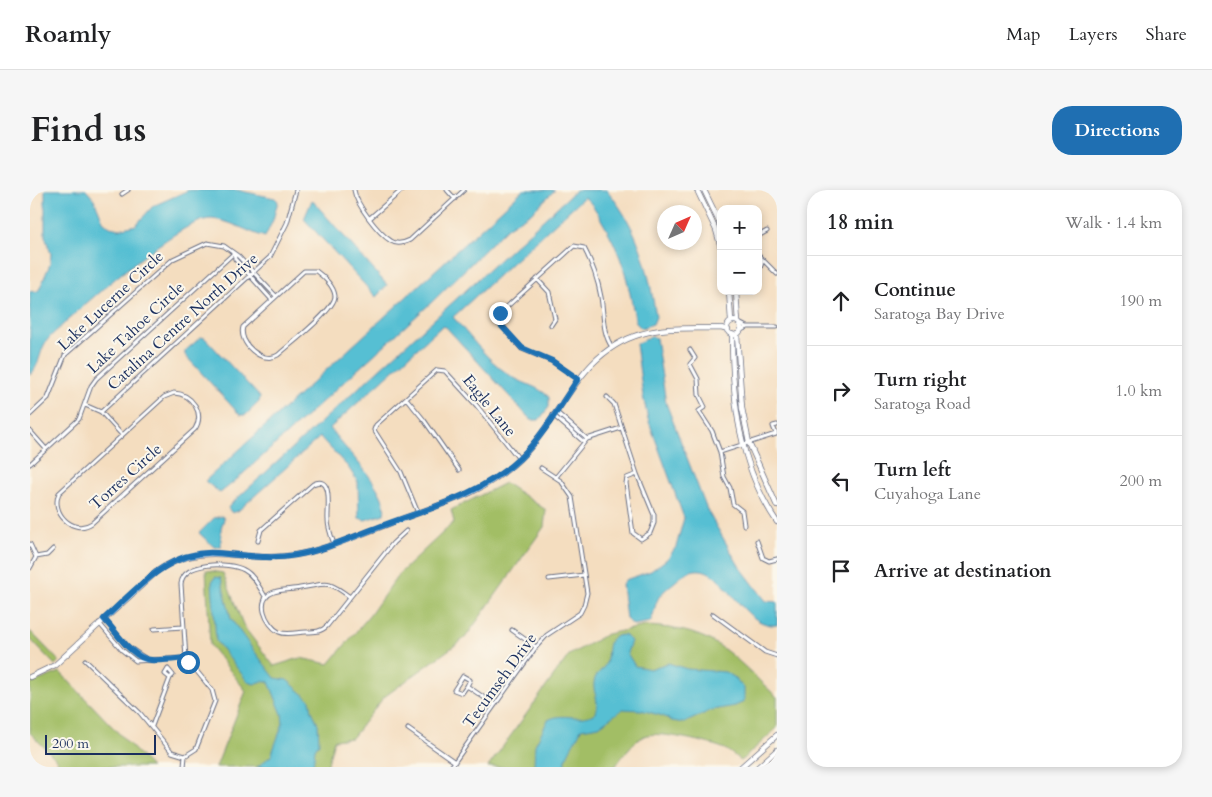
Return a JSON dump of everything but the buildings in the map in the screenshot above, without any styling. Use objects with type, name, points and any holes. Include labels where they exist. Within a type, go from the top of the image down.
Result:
[{"type":"street","points":[[122,194],[128,190]]},
{"type":"street","name":"Catalina Centre North Drive","points":[[101,412],[270,257],[280,240],[296,190]]},
{"type":"street","points":[[354,190],[358,203],[392,241],[406,242],[464,190]]},
{"type":"street","points":[[370,218],[402,190]]},
{"type":"street","points":[[447,190],[455,199]]},
{"type":"street","points":[[697,190],[717,238]]},
{"type":"street","points":[[704,190],[717,217]]},
{"type":"street","points":[[762,234],[767,231]]},
{"type":"street","name":"Lake Lucerne Circle","points":[[30,416],[48,398],[65,355],[173,259],[207,243],[224,246],[255,272],[275,296]]},
{"type":"street","points":[[578,379],[552,361],[530,353],[518,345],[498,322],[498,315],[505,308],[572,248],[579,246],[585,250],[596,275],[601,295],[605,334],[612,347]]},
{"type":"street","name":"Lake Lucerne Circle","points":[[233,254],[235,259],[271,299]]},
{"type":"street","name":"Lake Tahoe Circle","points":[[30,464],[78,419],[91,386],[96,379],[233,254]]},
{"type":"street","points":[[763,260],[777,274]]},
{"type":"street","points":[[307,270],[320,274],[333,289],[335,295],[331,307],[278,355],[269,358],[258,355],[244,340],[242,330],[246,322],[275,296],[300,273],[307,270]]},
{"type":"street","points":[[537,278],[551,298],[555,320],[551,325]]},
{"type":"street","points":[[729,295],[729,325],[737,333],[740,391],[749,443],[758,468],[777,506]]},
{"type":"street","points":[[736,295],[739,323],[733,393],[743,444],[753,476],[777,522]]},
{"type":"street","points":[[30,677],[55,665],[156,572],[172,562],[187,556],[216,553],[283,557],[307,553],[418,513],[482,487],[519,459],[534,442],[578,379],[594,360],[612,347],[632,337],[653,331],[720,328],[739,323],[748,327],[777,327]]},
{"type":"street","points":[[737,333],[748,327]]},
{"type":"street","points":[[690,350],[695,358],[690,364],[698,379],[699,394],[705,407],[699,410],[712,431],[720,452],[724,477],[730,488],[733,504],[742,511],[744,525]]},
{"type":"street","name":"Eagle Lane","points":[[406,398],[440,370],[445,371],[478,406],[519,459]]},
{"type":"street","name":"Torres Circle","points":[[170,393],[184,395],[198,410],[199,418],[195,429],[99,517],[85,527],[71,525],[58,510],[56,499],[59,493],[122,435],[170,393]]},
{"type":"street","points":[[607,396],[614,404],[654,521],[650,533],[641,539],[632,533],[626,483],[627,478],[637,474]]},
{"type":"street","points":[[418,513],[401,472],[374,433],[376,425],[406,398],[459,470]]},
{"type":"street","name":"Torres Circle","points":[[84,405],[101,412],[122,435]]},
{"type":"street","points":[[555,413],[587,439]]},
{"type":"street","points":[[555,413],[584,442]]},
{"type":"street","points":[[720,452],[776,434],[773,426],[777,425]]},
{"type":"street","points":[[556,477],[587,439],[621,428]]},
{"type":"street","points":[[30,431],[46,449]]},
{"type":"street","name":"Tecumseh Drive","points":[[451,767],[536,647],[547,635],[581,611],[586,596],[574,503],[569,491],[556,477],[541,468]]},
{"type":"street","points":[[258,541],[261,530],[318,482],[323,484],[328,490],[328,523],[334,544]]},
{"type":"street","points":[[350,597],[334,585],[326,583],[274,592],[266,598],[263,606],[265,615],[277,630],[288,634],[323,630],[350,597],[393,543],[406,531]]},
{"type":"street","points":[[757,541],[763,558],[768,562],[777,559]]},
{"type":"street","points":[[30,544],[36,557]]},
{"type":"street","points":[[36,557],[47,555],[53,548]]},
{"type":"street","points":[[30,568],[36,557]]},
{"type":"street","points":[[85,660],[152,726],[172,752],[185,756],[196,749],[215,701],[212,690],[186,658],[181,582],[184,574],[190,568],[208,566],[244,570],[266,598]]},
{"type":"street","points":[[549,580],[584,575]]},
{"type":"street","points":[[713,614],[765,652],[777,656]]},
{"type":"street","points":[[104,619],[133,650],[149,660]]},
{"type":"street","points":[[99,623],[122,650],[136,660],[186,658]]},
{"type":"street","points":[[154,629],[183,627]]},
{"type":"street","points":[[512,630],[536,647]]},
{"type":"street","points":[[463,676],[470,680],[467,686],[462,694],[454,690],[463,676]]},
{"type":"street","points":[[152,726],[170,678]]},
{"type":"street","points":[[467,686],[495,705]]},
{"type":"street","points":[[408,729],[455,762]]},
{"type":"street","points":[[741,767],[777,735]]},
{"type":"street","points":[[758,767],[777,750]]},
{"type":"street","points":[[184,767],[185,756]]},
{"type":"green space","points":[[505,483],[546,510],[544,527],[465,638],[384,697],[352,738],[334,740],[327,767],[216,767],[246,691],[210,645],[206,570],[223,573],[244,627],[274,666],[300,658],[329,664],[370,615],[399,574],[454,522],[451,510]]},
{"type":"green space","points":[[646,626],[689,632],[706,638],[733,656],[777,697],[777,728],[741,761],[725,749],[709,744],[671,736],[650,735],[644,736],[635,742],[615,767],[488,767],[569,655],[607,634]]},
{"type":"green space","points":[[30,631],[59,661],[55,665],[30,639]]},
{"type":"green space","points":[[60,672],[151,767],[53,767],[58,761],[30,733],[30,684]]},
{"type":"water","points":[[45,190],[86,190],[94,199],[103,221],[110,227],[119,229],[136,225],[153,206],[189,190],[236,190],[275,198],[278,201],[273,220],[265,237],[232,224],[211,219],[196,223],[175,234],[152,250],[103,289],[49,338],[43,347],[34,371],[30,375],[30,291],[35,292],[39,290],[50,264],[51,254],[45,236]]},
{"type":"water","points":[[523,190],[555,190],[531,213],[508,227],[433,301],[234,482],[220,493],[205,481]]},
{"type":"water","points":[[576,190],[607,190],[627,220],[641,250],[650,282],[656,317],[653,324],[641,328],[636,323],[626,275],[618,253],[596,211],[584,197],[453,317],[500,368],[549,397],[549,407],[539,420],[531,420],[446,327],[442,326],[330,428],[373,481],[384,504],[384,514],[365,520],[359,518],[358,482],[348,467],[320,437],[238,511],[232,513],[228,508],[231,504]]},
{"type":"water","points":[[312,200],[387,285],[376,297],[304,219]]},
{"type":"water","points":[[651,336],[656,338],[666,403],[707,510],[738,564],[766,601],[777,602],[777,625],[762,623],[749,614],[716,578],[704,571],[691,571],[665,591],[657,600],[650,622],[633,625],[626,619],[622,584],[625,580],[651,571],[667,559],[676,547],[684,518],[648,419],[643,396],[636,344]]},
{"type":"water","points":[[201,337],[205,338],[260,397],[259,402],[246,415],[240,415],[185,355],[185,351]]},
{"type":"water","points":[[222,516],[224,519],[221,528],[221,547],[214,547],[199,533],[214,518]]},
{"type":"water","points":[[215,577],[221,578],[231,619],[251,647],[275,678],[287,680],[310,700],[312,711],[318,724],[319,743],[315,749],[313,767],[257,767],[271,756],[283,723],[282,714],[269,682],[263,681],[254,684],[248,682],[216,641],[212,582]]},
{"type":"water","points":[[625,635],[631,641],[627,653],[635,666],[650,669],[668,663],[687,669],[725,672],[734,677],[744,688],[744,702],[735,706],[712,710],[684,723],[672,721],[663,716],[641,710],[623,709],[599,726],[581,729],[569,752],[565,767],[534,767],[535,745],[548,720],[560,717],[584,717],[595,713],[597,700],[594,687],[595,680],[597,674],[606,663],[610,640]]},
{"type":"route","points":[[188,662],[186,658],[149,660],[142,658],[128,646],[104,619],[156,572],[181,558],[206,553],[283,557],[318,550],[482,487],[500,475],[526,452],[578,379],[552,361],[530,353],[518,345],[498,322],[497,317],[500,313]]}]
